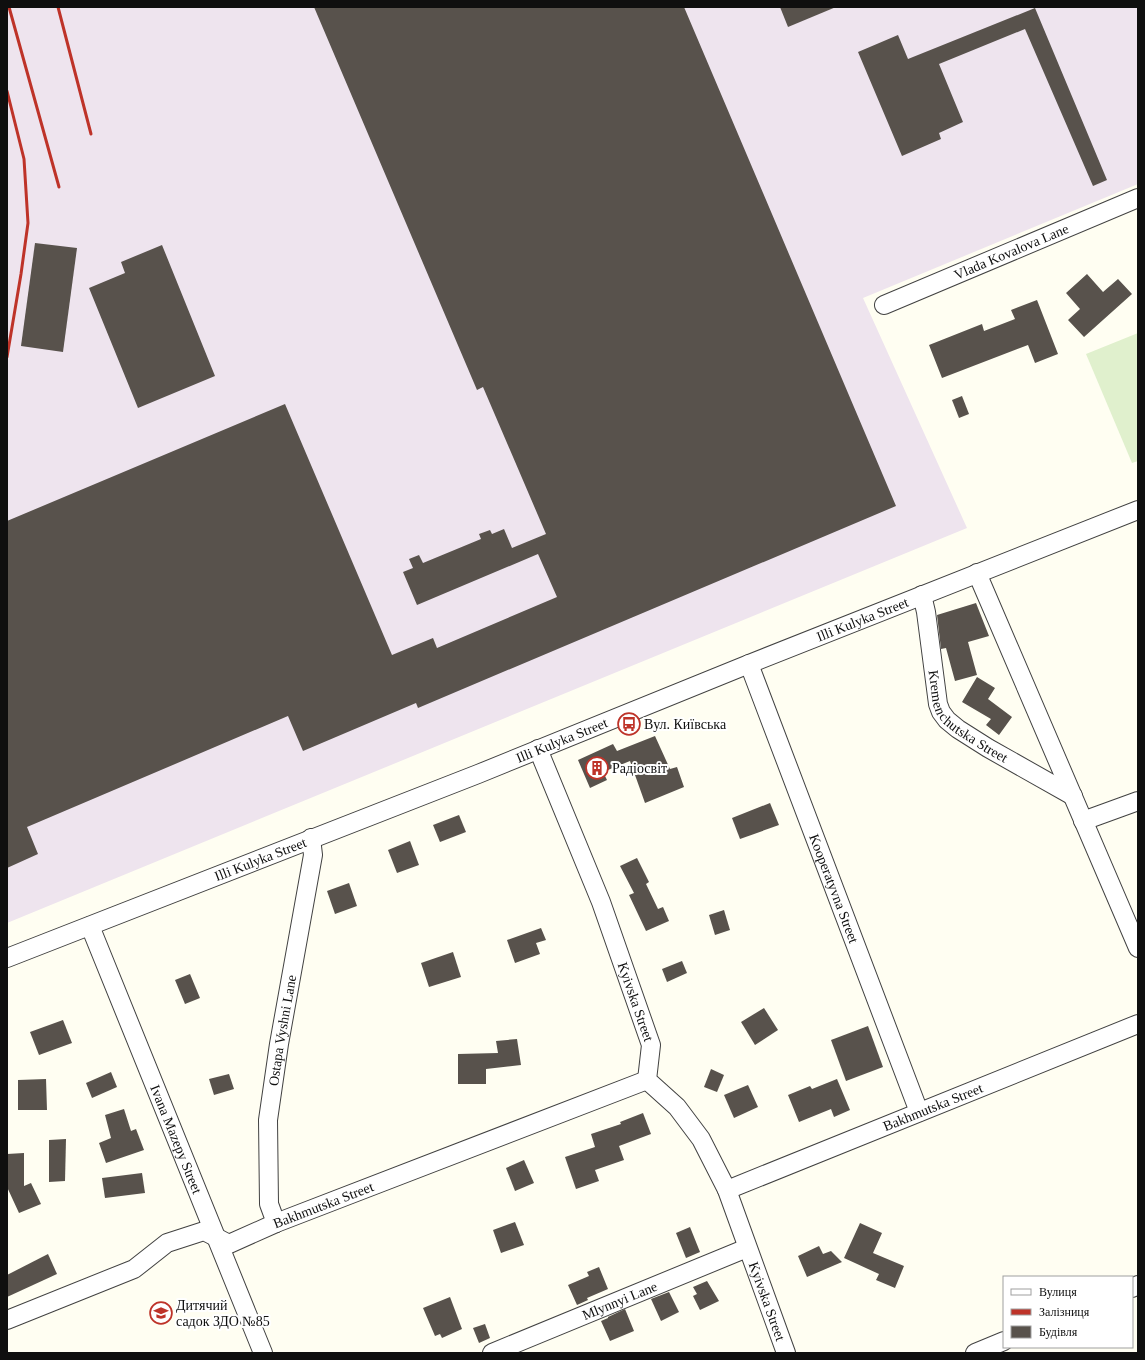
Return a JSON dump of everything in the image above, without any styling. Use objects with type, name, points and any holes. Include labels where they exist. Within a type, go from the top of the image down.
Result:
[{"type":"street","name":"Vlada Kovalova Lane","points":[[884,304],[1138,198]]},
{"type":"street","name":"Illi Kulyka Street","points":[[7,958],[538,749],[1138,510]]},
{"type":"street","points":[[977,573],[1138,948]]},
{"type":"street","name":"Kremenchutska Street","points":[[922,595],[926,612],[938,704],[944,716],[958,729],[982,744],[1073,796]]},
{"type":"street","name":"Kooperatyvna Street","points":[[749,664],[919,1112]]},
{"type":"street","name":"Kyivska Street","points":[[538,749],[601,902],[651,1045],[648,1080],[677,1107],[701,1139],[727,1190],[786,1353]]},
{"type":"street","points":[[1083,821],[1138,802]]},
{"type":"street","name":"Ostapa Vyshni Lane","points":[[276,1223],[269,1204],[268,1120],[279,1044],[313,855],[312,838]]},
{"type":"street","name":"Ivana Mazepy Street","points":[[90,926],[262,1353]]},
{"type":"street","name":"Bakhmutska Street","points":[[727,1190],[1138,1024]]},
{"type":"street","name":"Bakhmutska Street","points":[[7,1320],[134,1269],[167,1242],[204,1231],[230,1244],[276,1223],[648,1080]]},
{"type":"street","name":"Mlynnyi Lane","points":[[492,1353],[747,1248]]},
{"type":"street","points":[[975,1353],[1003,1341]]},
{"type":"shaded area","points":[[7,7],[1138,7],[1138,184],[863,298],[967,528],[7,923]]},
{"type":"green space","points":[[1138,333],[1138,461],[1132,463],[1086,354]]},
{"type":"building","points":[[314,7],[684,7],[896,506],[418,708],[416,703],[303,751],[288,716],[27,827],[38,854],[7,868],[7,521],[285,404],[392,655],[433,638],[437,648],[557,597],[538,554],[417,605],[403,572],[413,568],[409,559],[419,555],[423,563],[481,539],[479,534],[490,530],[492,534],[504,529],[512,548],[546,534],[483,387],[477,390]]},
{"type":"building","points":[[780,7],[836,7],[788,27]]},
{"type":"building","points":[[1035,8],[1107,180],[1093,186],[1025,29],[939,64],[963,122],[939,133],[941,139],[902,156],[858,52],[898,35],[908,59]]},
{"type":"building","points":[[35,243],[77,248],[63,352],[21,346]]},
{"type":"building","points":[[162,245],[215,376],[138,408],[89,288],[125,273],[121,262]]},
{"type":"building","points":[[1087,274],[1103,292],[1118,279],[1132,294],[1084,337],[1068,320],[1080,309],[1066,293]]},
{"type":"building","points":[[1037,300],[1058,354],[1035,363],[1028,345],[942,378],[929,345],[982,324],[984,331],[1015,319],[1011,310]]},
{"type":"building","points":[[962,396],[969,414],[959,418],[952,400]]},
{"type":"building","points":[[976,603],[989,636],[968,642],[977,675],[955,681],[946,648],[941,649],[937,615]]},
{"type":"building","points":[[977,677],[995,688],[988,699],[1012,717],[999,735],[986,725],[991,719],[962,702]]},
{"type":"building","points":[[655,736],[670,769],[677,767],[684,787],[645,803],[630,761],[603,772],[607,780],[590,788],[578,760],[613,744],[617,751]]},
{"type":"building","points":[[770,803],[779,825],[740,839],[732,818]]},
{"type":"building","points":[[459,815],[466,832],[440,842],[433,825]]},
{"type":"building","points":[[410,841],[419,865],[397,873],[388,850]]},
{"type":"building","points":[[637,858],[649,882],[646,884],[658,909],[663,907],[669,921],[646,931],[629,895],[634,893],[620,866]]},
{"type":"building","points":[[349,883],[357,906],[335,914],[327,891]]},
{"type":"building","points":[[724,910],[730,930],[715,935],[709,915]]},
{"type":"building","points":[[541,928],[546,940],[536,943],[540,954],[515,963],[507,940]]},
{"type":"building","points":[[453,952],[461,977],[429,987],[421,963]]},
{"type":"building","points":[[682,961],[687,973],[667,982],[662,969]]},
{"type":"building","points":[[190,974],[200,998],[185,1004],[175,980]]},
{"type":"building","points":[[764,1008],[778,1030],[755,1045],[741,1022]]},
{"type":"building","points":[[63,1020],[72,1043],[39,1055],[30,1032]]},
{"type":"building","points":[[868,1026],[883,1067],[846,1081],[831,1040]]},
{"type":"building","points":[[517,1039],[521,1065],[486,1069],[486,1084],[458,1084],[458,1054],[498,1053],[496,1041]]},
{"type":"building","points":[[711,1069],[724,1075],[717,1092],[704,1087]]},
{"type":"building","points":[[111,1072],[117,1087],[92,1098],[86,1083]]},
{"type":"building","points":[[229,1074],[234,1089],[214,1095],[209,1079]]},
{"type":"building","points":[[46,1079],[47,1110],[18,1110],[18,1080]]},
{"type":"building","points":[[837,1079],[850,1110],[834,1117],[831,1109],[799,1122],[788,1095],[810,1086],[812,1089]]},
{"type":"building","points":[[748,1085],[758,1107],[734,1118],[724,1095]]},
{"type":"building","points":[[124,1109],[131,1131],[136,1129],[144,1150],[106,1163],[99,1143],[111,1138],[105,1115]]},
{"type":"building","points":[[643,1113],[651,1134],[619,1146],[624,1160],[595,1170],[599,1181],[576,1189],[565,1157],[595,1147],[591,1134],[621,1124],[620,1122]]},
{"type":"building","points":[[66,1139],[65,1181],[49,1182],[49,1140]]},
{"type":"building","points":[[24,1153],[24,1186],[31,1183],[41,1204],[19,1213],[7,1187],[7,1154]]},
{"type":"building","points":[[524,1160],[534,1183],[515,1191],[506,1168]]},
{"type":"building","points":[[142,1173],[145,1193],[105,1198],[102,1178]]},
{"type":"building","points":[[515,1222],[524,1245],[501,1253],[493,1230]]},
{"type":"building","points":[[860,1223],[882,1233],[873,1253],[904,1266],[895,1288],[876,1280],[879,1274],[844,1258]]},
{"type":"building","points":[[690,1227],[700,1252],[686,1258],[676,1233]]},
{"type":"building","points":[[819,1246],[823,1254],[831,1251],[842,1262],[807,1277],[798,1256]]},
{"type":"building","points":[[48,1254],[57,1274],[7,1297],[7,1275]]},
{"type":"building","points":[[599,1267],[608,1289],[587,1298],[588,1300],[577,1305],[568,1285],[589,1276],[587,1272]]},
{"type":"building","points":[[707,1281],[719,1301],[700,1310],[693,1296],[697,1294],[693,1287]]},
{"type":"building","points":[[669,1292],[679,1312],[661,1321],[651,1299]]},
{"type":"building","points":[[450,1297],[462,1329],[442,1338],[440,1334],[435,1336],[423,1308]]},
{"type":"building","points":[[625,1309],[634,1331],[610,1341],[601,1321]]},
{"type":"building","points":[[485,1324],[490,1338],[479,1343],[473,1328]]},
{"type":"railway","points":[[9,7],[59,187]]},
{"type":"railway","points":[[58,7],[91,134]]},
{"type":"railway","points":[[7,91],[24,159],[28,223],[7,357]]},
{"type":"place","name":"Вул. Київська","points":[[629,724]]},
{"type":"place","name":"Радіосвіт","points":[[597,768]]},
{"type":"place","name":"Дитячий садок ЗДО №85","points":[[161,1313]]}]
